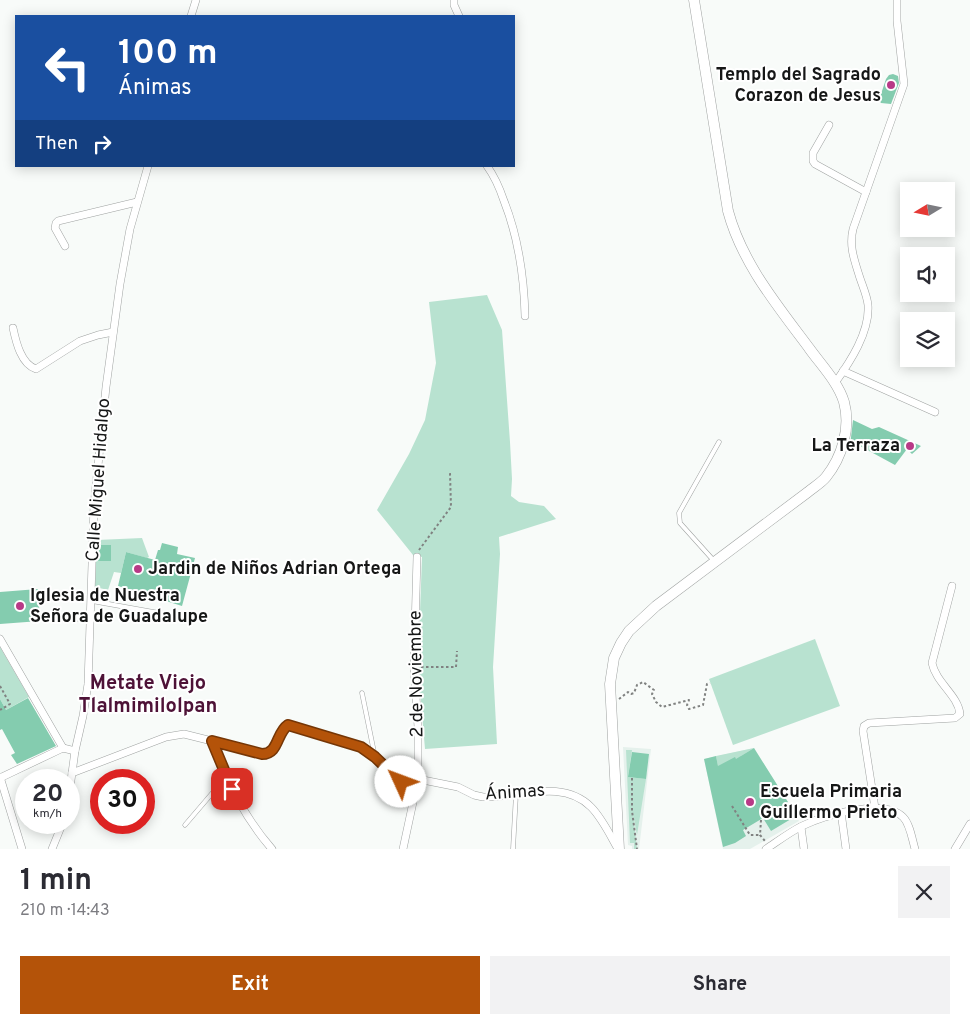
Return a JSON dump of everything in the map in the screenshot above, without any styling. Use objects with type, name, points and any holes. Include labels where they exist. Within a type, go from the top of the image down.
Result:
[{"type":"main road","points":[[619,849],[610,679],[614,658],[621,643],[629,631],[656,606],[825,478],[832,468],[843,444],[846,420],[844,402],[834,383],[757,275],[743,252],[732,227],[697,2]]},
{"type":"street","points":[[191,15],[196,0]]},
{"type":"street","points":[[454,0],[459,15]]},
{"type":"street","points":[[834,383],[843,371],[866,329],[868,317],[866,297],[853,257],[851,241],[853,230],[904,84],[896,16],[897,0]]},
{"type":"street","points":[[829,125],[813,153],[815,164],[866,192]]},
{"type":"street","name":"Calle Miguel Hidalgo","points":[[73,769],[84,716],[88,684],[94,505],[113,332],[127,247],[137,202],[148,167]]},
{"type":"street","points":[[488,167],[501,193],[518,245],[523,275],[524,316]]},
{"type":"street","points":[[65,246],[55,228],[58,221],[137,202]]},
{"type":"street","points":[[13,328],[19,350],[30,365],[36,369],[80,342],[93,336],[113,332]]},
{"type":"street","points":[[843,371],[935,412]]},
{"type":"street","name":"2 de Noviembre","points":[[403,849],[418,779],[418,727],[414,666],[418,557]]},
{"type":"street","points":[[875,808],[863,731],[864,726],[868,723],[955,718],[960,714],[959,706],[934,673],[932,663],[952,586]]},
{"type":"street","points":[[44,618],[91,617]]},
{"type":"street","points":[[0,639],[63,748]]},
{"type":"street","points":[[80,770],[166,736],[184,734],[266,754],[274,749],[286,726],[292,725],[361,747],[375,757],[396,778],[416,791]]},
{"type":"street","points":[[212,741],[226,778],[250,820],[272,849]]},
{"type":"street","points":[[22,849],[0,778],[63,748],[75,751]]},
{"type":"street","name":"Ánimas","points":[[418,779],[458,787],[479,797],[553,791],[573,795],[592,808],[619,849]]},
{"type":"street","points":[[767,848],[800,827],[823,817],[841,812],[875,808],[895,812],[903,817],[908,826],[915,849]]},
{"type":"street","points":[[841,812],[846,849]]},
{"type":"street","points":[[955,849],[970,824]]},
{"type":"street","points":[[800,827],[804,849]]},
{"type":"street","points":[[52,849],[58,834]]},
{"type":"lane","points":[[715,562],[680,523],[679,513],[718,442]]},
{"type":"lane","points":[[92,601],[159,613]]},
{"type":"lane","points":[[362,694],[375,757]]},
{"type":"lane","points":[[185,825],[226,778]]},
{"type":"lane","points":[[513,849],[516,794]]},
{"type":"path","points":[[418,557],[417,552],[451,507],[450,473]]},
{"type":"path","points":[[414,666],[456,667],[457,651]]},
{"type":"path","points":[[611,701],[620,698],[628,692],[634,693],[637,685],[643,682],[654,690],[652,694],[656,702],[662,707],[689,700],[687,705],[689,709],[703,705],[707,684],[710,683]]},
{"type":"path","points":[[0,686],[10,704],[0,710]]},
{"type":"path","points":[[632,778],[632,811],[637,849]]},
{"type":"path","points":[[732,806],[750,835],[760,835]]},
{"type":"path","points":[[762,820],[760,835],[767,848]]},
{"type":"shaded area","points":[[623,747],[651,749],[639,849],[632,849],[632,846],[628,845]]},
{"type":"shaded area","name":"Escuela Primaria Guillermo Prieto","points":[[754,748],[799,821],[750,849],[723,849],[704,759]]},
{"type":"green space","points":[[487,295],[502,330],[510,442],[511,496],[519,502],[544,506],[556,519],[499,537],[500,554],[493,667],[497,744],[425,749],[418,667],[422,557],[413,555],[377,510],[409,454],[425,420],[436,363],[429,302]]},
{"type":"green space","points":[[142,538],[149,557],[126,552],[121,573],[114,572],[108,590],[95,587],[96,561],[111,560],[111,545],[97,545],[97,540]]},
{"type":"green space","points":[[815,639],[840,706],[733,745],[709,679]]},
{"type":"green space","points":[[0,647],[29,697],[6,710],[0,699]]},
{"type":"green space","points":[[754,748],[741,756],[772,806],[714,767],[718,766],[716,756]]},
{"type":"green space","points":[[626,750],[632,750],[628,777],[646,779],[637,835],[633,814],[637,849],[634,849],[634,843],[630,843]]},
{"type":"building","name":"Templo del Sagrado Corazon de Jesus","points":[[889,75],[898,76],[899,83],[891,104],[881,103],[879,100],[886,79]]},
{"type":"building","points":[[853,420],[872,429],[879,427],[921,446],[912,454],[907,449],[895,465],[860,446],[850,446]]},
{"type":"building","points":[[162,543],[178,547],[177,554],[195,558],[182,606],[118,586],[126,552],[155,560]]},
{"type":"building","points":[[98,545],[111,545],[111,561],[97,561]]},
{"type":"building","name":"Iglesia de Nuestra Señora de Guadalupe","points":[[38,589],[40,621],[0,624],[0,592]]},
{"type":"building","points":[[28,698],[56,746],[17,764],[11,755],[15,753],[2,729],[0,730],[0,699],[6,710]]},
{"type":"building","name":"Escuela Primaria Guillermo Prieto","points":[[754,748],[788,802],[782,805],[791,819],[771,831],[763,818],[743,830],[746,836],[735,843],[723,847],[704,759],[716,756],[718,766],[735,757],[736,759]]},
{"type":"building","points":[[632,752],[649,754],[646,779],[628,777]]},
{"type":"place","name":"Templo del Sagrado Corazon de Jesus","points":[[891,85]]},
{"type":"place","name":"La Terraza","points":[[910,446]]},
{"type":"place","name":"Jardin de Niños Adrian Ortega","points":[[138,569]]},
{"type":"place","name":"Iglesia de Nuestra Señora de Guadalupe","points":[[20,606]]},
{"type":"place","name":"Escuela Primaria Guillermo Prieto","points":[[750,802]]},
{"type":"district","name":"Metate Viejo Tlalmimilolpan","points":[[148,696]]},
{"type":"route","points":[[232,789],[212,741],[266,754],[274,749],[288,725],[361,747],[375,757],[401,782]]}]
